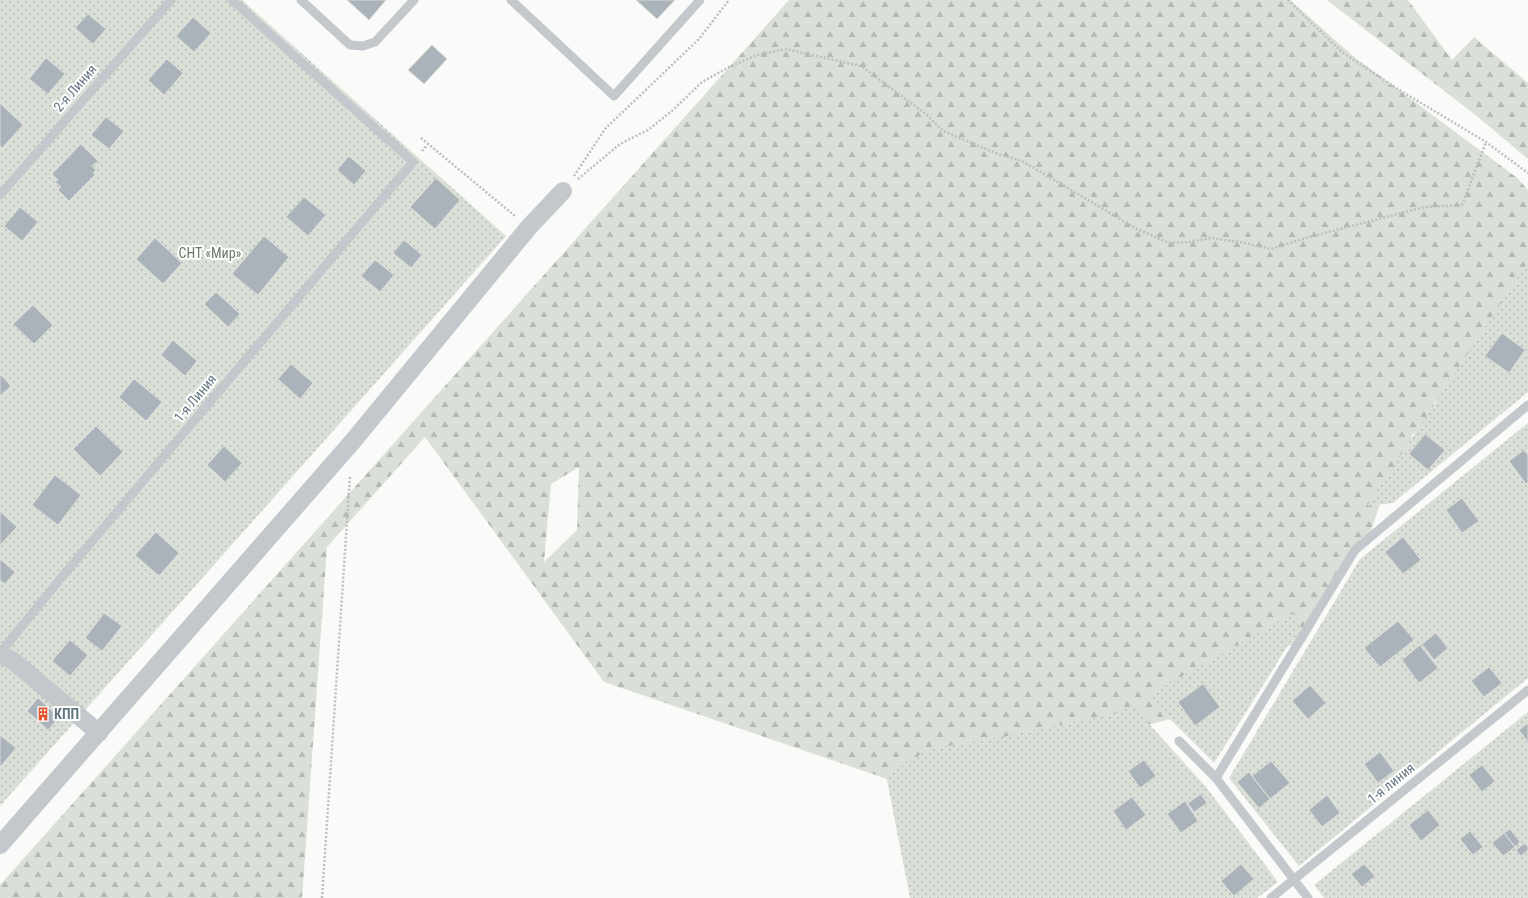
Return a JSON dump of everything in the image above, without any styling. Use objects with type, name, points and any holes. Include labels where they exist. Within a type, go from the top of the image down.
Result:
[{"type":"street","points":[[0,845],[348,447],[529,227],[563,191]]},
{"type":"street","points":[[0,654],[12,660],[99,733]]},
{"type":"lane","name":"2-я Линия","points":[[0,195],[171,0]]},
{"type":"lane","name":"1-я Линия","points":[[0,654],[66,572],[413,162],[232,0]]},
{"type":"lane","points":[[300,0],[350,45],[362,46],[375,42],[414,0]]},
{"type":"lane","points":[[511,0],[614,96],[700,0]]},
{"type":"lane","points":[[1216,778],[1356,550],[1528,405]]},
{"type":"lane","name":"1-я линия","points":[[1271,898],[1528,690]]},
{"type":"lane","points":[[1179,741],[1216,778],[1308,898]]},
{"type":"path","points":[[563,191],[605,129],[698,39],[729,0]]},
{"type":"path","points":[[1288,0],[1342,52],[1396,88],[1486,142],[1528,173]]},
{"type":"path","points":[[563,191],[620,144],[648,130],[674,110],[702,82],[729,66],[757,55],[786,49],[861,66],[926,114],[943,131],[998,154],[1022,160],[1136,229],[1169,243],[1189,242],[1210,238],[1240,242],[1271,249],[1317,234],[1425,207],[1462,205],[1486,142]]},
{"type":"path","points":[[421,138],[529,227]]},
{"type":"path","points":[[322,898],[350,473]]},
{"type":"green space","name":"СНТ «Мир»","points":[[0,0],[242,0],[506,236],[0,806]]},
{"type":"green space","points":[[789,0],[1290,0],[1353,56],[1516,177],[1528,190],[1528,274],[1467,387],[1434,402],[1431,419],[1412,435],[1406,460],[1390,474],[1370,534],[1322,598],[1316,622],[1305,642],[1275,649],[1175,718],[1124,731],[890,780],[604,682],[425,437],[327,547],[302,898],[0,898],[0,885]],"holes":[[[579,467],[577,530],[544,562],[551,484]]]},
{"type":"green space","points":[[1327,0],[1408,0],[1452,60],[1474,37],[1528,83],[1528,159],[1478,117]]},
{"type":"green space","points":[[1528,262],[1528,392],[1393,503],[1367,506]]},
{"type":"green space","points":[[1528,423],[1528,678],[1299,866],[1229,778],[1360,559]]},
{"type":"green space","points":[[1297,611],[1299,628],[1214,763],[1147,696]]},
{"type":"green space","points":[[1132,705],[1206,787],[1278,882],[1257,898],[910,898],[886,775],[930,749],[1003,737],[1120,712]]},
{"type":"green space","points":[[1528,712],[1528,898],[1324,898],[1314,885]]},
{"type":"building","points":[[347,0],[386,0],[369,20]]},
{"type":"building","points":[[636,0],[675,0],[657,19]]},
{"type":"building","points":[[88,14],[106,29],[93,44],[75,28]]},
{"type":"building","points":[[193,17],[211,33],[194,52],[176,36]]},
{"type":"building","points":[[432,45],[447,59],[424,84],[408,70]]},
{"type":"building","points":[[46,58],[65,74],[48,94],[29,79]]},
{"type":"building","points":[[167,59],[183,73],[164,95],[148,80]]},
{"type":"building","points":[[0,103],[23,125],[2,148],[0,146]]},
{"type":"building","points":[[106,117],[124,131],[109,149],[91,135]]},
{"type":"building","points":[[81,144],[98,161],[92,166],[96,170],[93,173],[95,175],[69,201],[58,190],[61,187],[55,182],[58,180],[52,174]]},
{"type":"building","points":[[349,156],[366,171],[354,185],[337,170]]},
{"type":"building","points":[[436,178],[460,200],[435,229],[410,207]]},
{"type":"building","points":[[304,197],[326,215],[308,236],[286,217]]},
{"type":"building","points":[[20,207],[38,222],[22,241],[4,226]]},
{"type":"building","points":[[264,236],[289,257],[258,295],[232,274]]},
{"type":"building","points":[[155,238],[182,263],[163,284],[136,259]]},
{"type":"building","points":[[404,240],[422,255],[411,268],[393,253]]},
{"type":"building","points":[[375,260],[394,275],[380,292],[361,276]]},
{"type":"building","points":[[216,292],[240,314],[228,327],[204,304]]},
{"type":"building","points":[[33,305],[53,325],[34,344],[13,324]]},
{"type":"building","points":[[1502,333],[1525,350],[1509,373],[1485,356]]},
{"type":"building","points":[[173,340],[197,361],[185,376],[161,355]]},
{"type":"building","points":[[291,364],[313,383],[300,399],[278,379]]},
{"type":"building","points":[[0,374],[11,386],[0,396]]},
{"type":"building","points":[[134,379],[162,402],[146,421],[119,397]]},
{"type":"building","points":[[96,426],[123,452],[100,476],[73,449]]},
{"type":"building","points":[[1425,434],[1445,450],[1428,470],[1409,454]]},
{"type":"building","points":[[224,446],[242,463],[225,482],[207,465]]},
{"type":"building","points":[[1524,450],[1528,455],[1528,482],[1526,484],[1509,461]]},
{"type":"building","points":[[55,475],[81,495],[58,525],[32,505]]},
{"type":"building","points":[[1462,498],[1479,521],[1462,533],[1446,510]]},
{"type":"building","points":[[0,511],[17,527],[0,545]]},
{"type":"building","points":[[156,532],[179,553],[159,576],[135,555]]},
{"type":"building","points":[[1403,537],[1421,560],[1403,574],[1385,552]]},
{"type":"building","points":[[0,559],[15,572],[5,584],[0,580]]},
{"type":"building","points":[[104,613],[122,626],[102,651],[85,638]]},
{"type":"building","points":[[1398,621],[1414,640],[1380,667],[1364,648]]},
{"type":"building","points":[[1436,633],[1448,648],[1434,660],[1422,644]]},
{"type":"building","points":[[70,640],[88,655],[70,676],[52,661]]},
{"type":"building","points":[[1420,645],[1438,668],[1419,683],[1402,660]]},
{"type":"building","points":[[1489,667],[1502,683],[1484,697],[1471,681]]},
{"type":"building","points":[[1203,684],[1220,707],[1195,726],[1178,702]]},
{"type":"building","points":[[1310,685],[1326,703],[1308,719],[1292,701]]},
{"type":"building","name":"КПП","points":[[38,698],[59,717],[48,730],[27,711]]},
{"type":"building","points":[[1528,723],[1528,742],[1519,730]]},
{"type":"building","points":[[0,735],[16,748],[1,766],[0,765]]},
{"type":"building","points":[[1380,752],[1394,771],[1378,783],[1364,764]]},
{"type":"building","points":[[1144,760],[1156,776],[1140,788],[1128,771]]},
{"type":"building","points":[[1271,761],[1290,783],[1270,799],[1252,776]]},
{"type":"building","points":[[1482,765],[1495,781],[1482,792],[1469,775]]},
{"type":"building","points":[[1249,772],[1270,799],[1259,808],[1237,782]]},
{"type":"building","points":[[1201,794],[1207,803],[1194,812],[1188,803]]},
{"type":"building","points":[[1327,795],[1340,813],[1322,827],[1309,810]]},
{"type":"building","points":[[1132,797],[1146,815],[1126,830],[1113,811]]},
{"type":"building","points":[[1185,801],[1198,821],[1181,833],[1167,814]]},
{"type":"building","points":[[1428,810],[1440,825],[1421,841],[1409,825]]},
{"type":"building","points":[[1510,829],[1520,842],[1515,847],[1504,833]]},
{"type":"building","points":[[1470,831],[1483,847],[1473,855],[1460,839]]},
{"type":"building","points":[[1504,833],[1515,847],[1503,856],[1492,843]]},
{"type":"building","points":[[1525,843],[1528,850],[1521,856],[1516,850]]},
{"type":"building","points":[[1241,864],[1254,879],[1234,896],[1221,881]]},
{"type":"building","points":[[1364,864],[1375,876],[1362,887],[1351,874]]},
{"type":"place","name":"КПП","points":[[43,714]]}]
